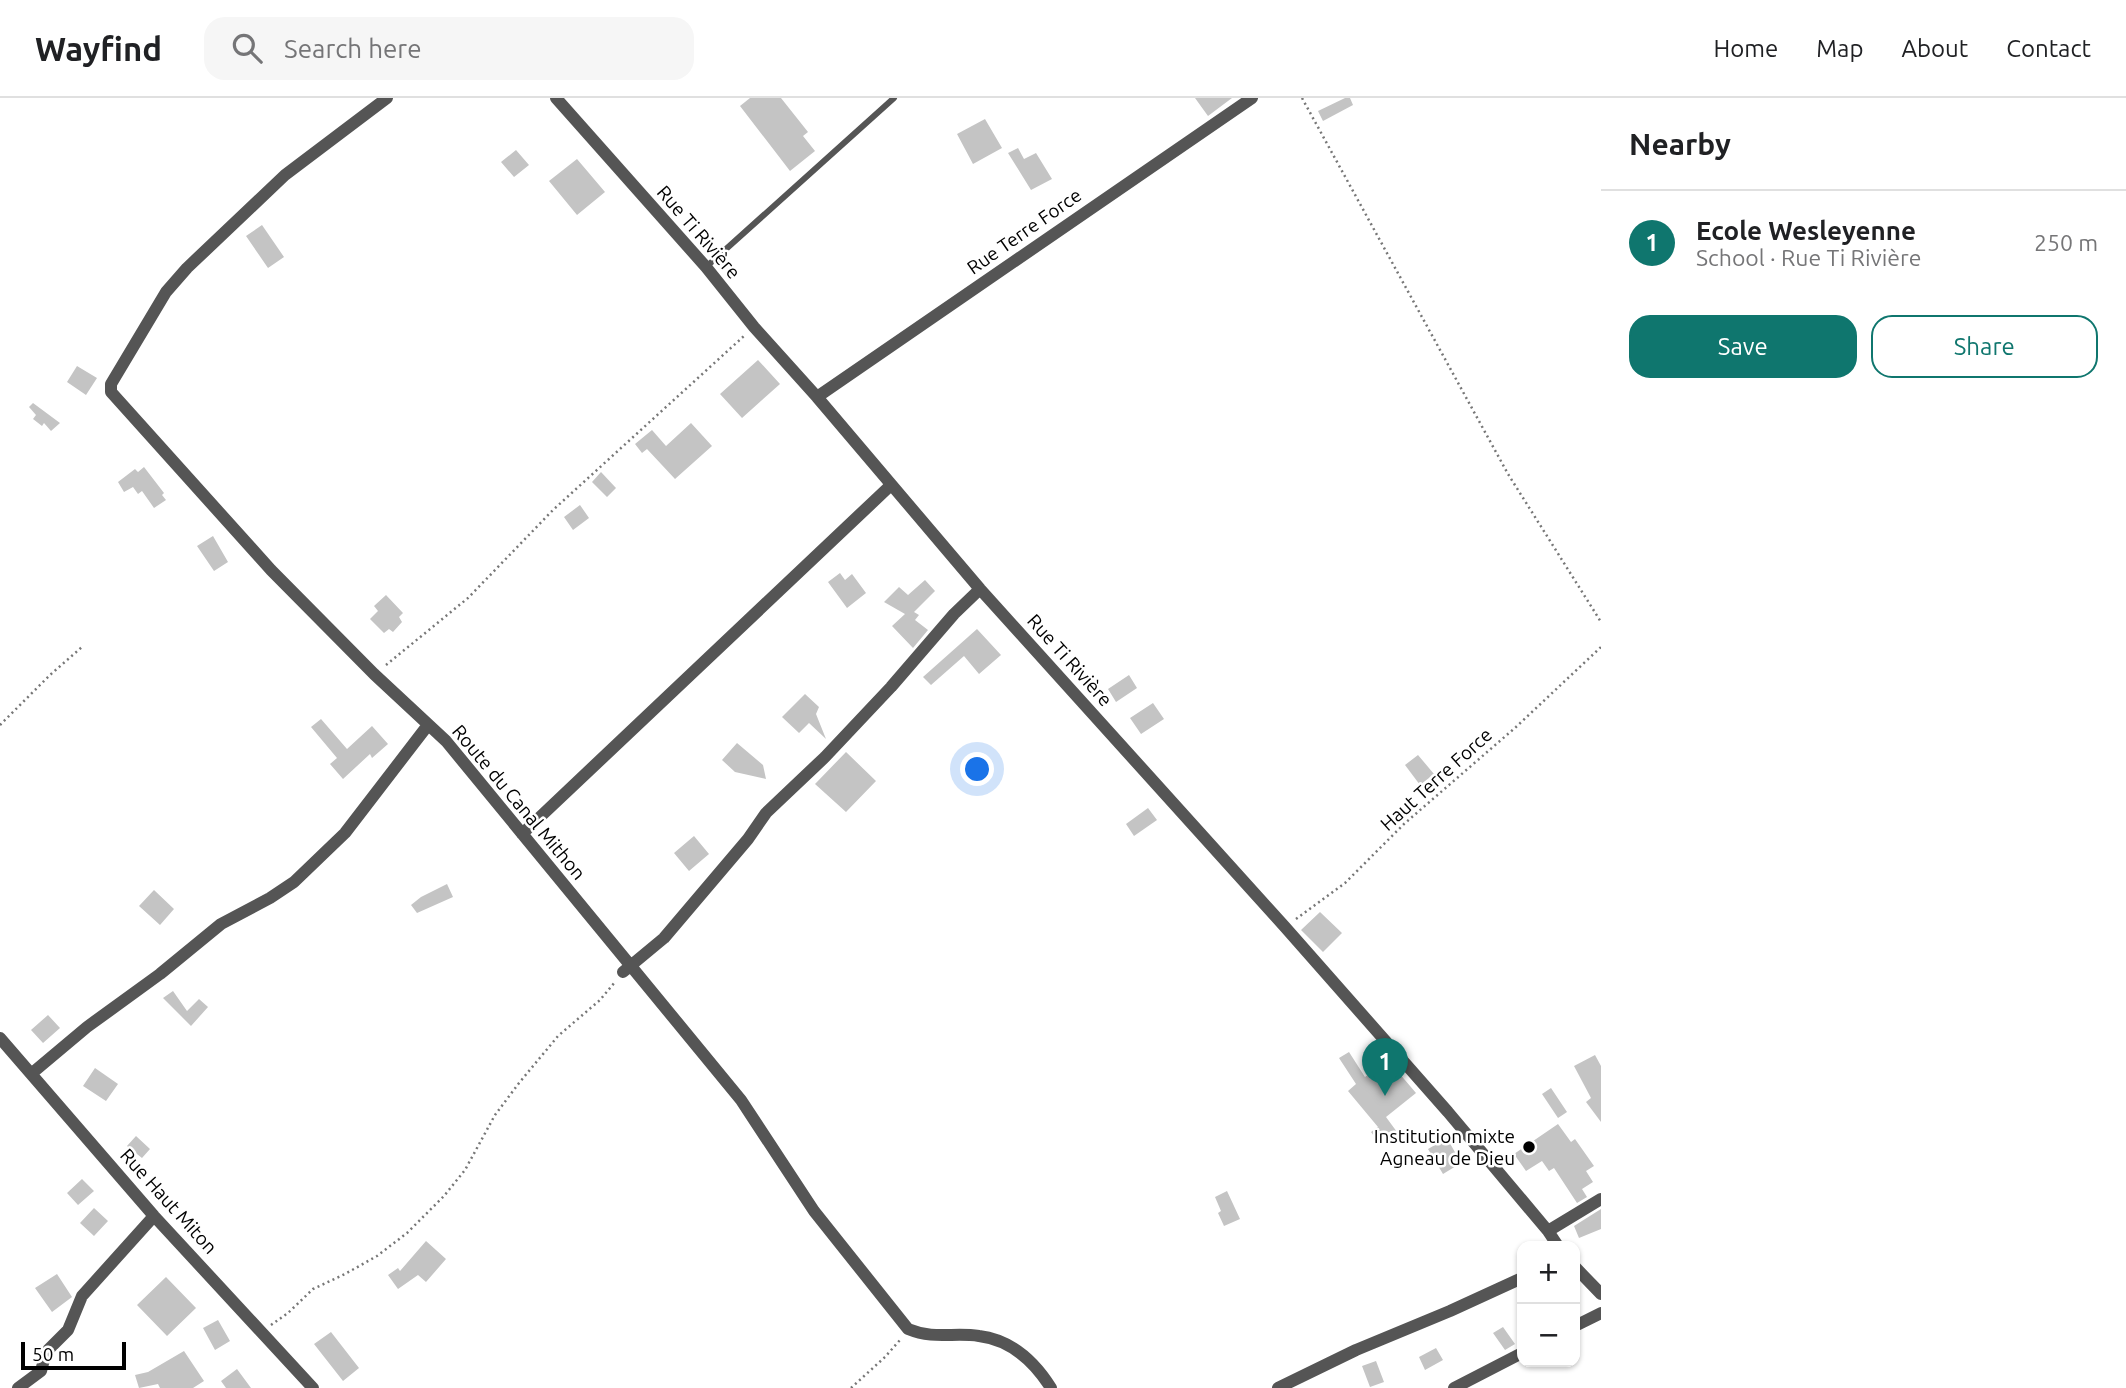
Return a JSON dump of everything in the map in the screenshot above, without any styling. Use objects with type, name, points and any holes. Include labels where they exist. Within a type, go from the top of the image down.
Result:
[{"type":"street","name":"Route du Canal Mithon","points":[[387,98],[285,174],[187,268],[166,292],[111,384],[111,392],[262,560],[374,674],[446,741],[627,970],[741,1100],[814,1211],[908,1329]]},
{"type":"street","name":"Rue Ti Rivière","points":[[556,98],[706,267],[754,327],[980,589],[1448,1112],[1555,1241]]},
{"type":"street","name":"Rue Terre Force","points":[[817,397],[1252,98]]},
{"type":"street","points":[[522,834],[891,485]]},
{"type":"street","points":[[627,970],[664,938],[748,839],[766,813],[825,757],[891,687],[963,604],[980,589]]},
{"type":"street","points":[[31,1074],[87,1027],[160,974],[213,930],[293,882],[345,833],[428,725]]},
{"type":"street","name":"Rue Haut Miton","points":[[0,1038],[155,1216],[313,1388]]},
{"type":"street","points":[[1548,1231],[1601,1199]]},
{"type":"street","points":[[18,1388],[41,1371],[46,1352],[68,1330],[82,1296],[155,1216]]},
{"type":"street","points":[[1580,1272],[1601,1294]]},
{"type":"street","points":[[1278,1388],[1356,1350],[1517,1280]]},
{"type":"street","points":[[1580,1323],[1601,1312]]},
{"type":"street","points":[[908,1329],[922,1335],[978,1335],[997,1340],[1027,1356],[1038,1367],[1051,1388]]},
{"type":"street","points":[[1454,1388],[1517,1356]]},
{"type":"lane","points":[[706,267],[894,98]]},
{"type":"path","points":[[1302,98],[1508,474],[1601,622]]},
{"type":"path","points":[[374,674],[468,598],[553,510],[754,327]]},
{"type":"path","points":[[0,725],[82,647]]},
{"type":"path","name":"Haut Terre Force","points":[[1285,927],[1345,884],[1405,824],[1516,727],[1601,647]]},
{"type":"path","points":[[262,1331],[288,1313],[313,1289],[377,1256],[407,1233],[444,1196],[465,1170],[495,1115],[558,1036],[600,1000],[627,970]]},
{"type":"path","points":[[851,1388],[885,1357],[908,1329]]},
{"type":"building","points":[[750,98],[781,98],[808,132],[803,136],[815,151],[790,171],[740,106]]},
{"type":"building","points":[[1195,98],[1232,98],[1208,116]]},
{"type":"building","points":[[1350,98],[1353,105],[1323,121],[1318,111]]},
{"type":"building","points":[[985,119],[1002,148],[973,164],[957,134]]},
{"type":"building","points":[[1018,148],[1024,159],[1036,153],[1052,179],[1031,190],[1008,153]]},
{"type":"building","points":[[516,150],[529,165],[514,177],[501,162]]},
{"type":"building","points":[[577,159],[605,192],[577,215],[549,181]]},
{"type":"building","points":[[262,225],[284,257],[268,268],[246,236]]},
{"type":"building","points":[[758,360],[780,384],[742,418],[720,394]]},
{"type":"building","points":[[77,366],[97,378],[86,395],[67,382]]},
{"type":"building","points":[[33,403],[60,423],[51,431],[44,423],[42,426],[33,419],[36,415],[29,407]]},
{"type":"building","points":[[691,423],[712,446],[675,479],[647,449],[642,453],[635,444],[652,430],[666,446]]},
{"type":"building","points":[[144,467],[164,493],[162,495],[166,500],[154,508],[142,491],[138,494],[133,487],[124,492],[118,482],[135,469],[138,472]]},
{"type":"building","points":[[601,472],[616,488],[607,497],[592,482]]},
{"type":"building","points":[[580,505],[589,518],[573,530],[564,517]]},
{"type":"building","points":[[213,536],[228,562],[214,571],[197,546]]},
{"type":"building","points":[[840,573],[845,580],[852,574],[866,593],[847,608],[828,582]]},
{"type":"building","points":[[925,580],[935,591],[914,612],[919,615],[915,620],[928,630],[913,648],[892,626],[905,614],[884,602],[899,587],[908,595]]},
{"type":"building","points":[[386,595],[403,613],[399,617],[402,622],[393,632],[389,629],[384,633],[370,619],[378,611],[374,606]]},
{"type":"building","points":[[977,629],[1001,655],[979,674],[964,656],[931,685],[923,677]]},
{"type":"building","points":[[1129,675],[1137,688],[1116,702],[1108,689]]},
{"type":"building","points":[[805,694],[819,707],[816,714],[826,739],[809,723],[799,733],[782,717]]},
{"type":"building","points":[[1153,703],[1164,719],[1141,734],[1130,718]]},
{"type":"building","points":[[321,719],[347,749],[372,726],[388,744],[372,758],[370,754],[343,779],[330,764],[337,758],[311,727]]},
{"type":"building","points":[[737,743],[763,765],[766,779],[735,772],[722,760]]},
{"type":"building","points":[[846,752],[876,781],[846,812],[815,784]]},
{"type":"building","points":[[1418,755],[1434,774],[1420,785],[1405,765]]},
{"type":"building","points":[[1148,808],[1157,820],[1134,836],[1126,824]]},
{"type":"building","points":[[694,836],[709,854],[689,871],[674,853]]},
{"type":"building","points":[[447,884],[453,897],[417,913],[411,905]]},
{"type":"building","points":[[154,890],[174,909],[160,925],[139,906]]},
{"type":"building","points":[[1320,912],[1342,933],[1323,952],[1301,930]]},
{"type":"building","points":[[173,991],[187,1011],[199,999],[208,1007],[191,1026],[163,998]]},
{"type":"building","points":[[48,1015],[60,1028],[43,1043],[31,1030]]},
{"type":"building","points":[[1349,1052],[1365,1077],[1387,1059],[1416,1093],[1386,1117],[1397,1132],[1380,1144],[1371,1132],[1378,1127],[1348,1091],[1356,1084],[1339,1058]]},
{"type":"building","points":[[1595,1055],[1601,1066],[1601,1122],[1586,1102],[1591,1098],[1574,1066]]},
{"type":"building","points":[[95,1068],[118,1084],[106,1101],[83,1086]]},
{"type":"building","points":[[1551,1088],[1567,1112],[1558,1118],[1542,1094]]},
{"type":"building","points":[[1558,1124],[1571,1142],[1575,1139],[1594,1166],[1586,1171],[1593,1182],[1582,1189],[1587,1197],[1577,1203],[1554,1168],[1549,1171],[1542,1161],[1526,1171],[1514,1154]]},
{"type":"building","points":[[136,1136],[150,1149],[142,1158],[127,1146]]},
{"type":"building","points":[[1447,1138],[1461,1163],[1443,1174],[1428,1149]]},
{"type":"building","points":[[82,1179],[94,1191],[78,1205],[67,1193]]},
{"type":"building","points":[[1227,1191],[1240,1219],[1224,1226],[1215,1197]]},
{"type":"building","points":[[94,1208],[108,1221],[94,1236],[80,1223]]},
{"type":"building","points":[[1601,1209],[1601,1229],[1579,1238],[1574,1226]]},
{"type":"building","points":[[426,1241],[446,1259],[426,1282],[418,1275],[398,1289],[388,1275],[398,1268],[400,1271]]},
{"type":"building","points":[[57,1274],[72,1297],[52,1312],[35,1288]]},
{"type":"building","points":[[166,1277],[196,1308],[167,1336],[137,1305]]},
{"type":"building","points":[[218,1320],[230,1341],[215,1350],[203,1328]]},
{"type":"building","points":[[1503,1327],[1515,1344],[1505,1350],[1493,1333]]},
{"type":"building","points":[[331,1332],[359,1368],[343,1381],[314,1344]]},
{"type":"building","points":[[1436,1348],[1443,1360],[1425,1370],[1419,1357]]},
{"type":"building","points":[[184,1351],[204,1381],[193,1388],[160,1388],[158,1384],[139,1388],[135,1375],[148,1372]]},
{"type":"building","points":[[1376,1361],[1384,1382],[1370,1387],[1362,1366]]},
{"type":"building","points":[[237,1369],[251,1388],[226,1388],[221,1381]]},
{"type":"place","name":"Ecole Wesleyenne","points":[[1385,1096]]},
{"type":"place","name":"Institution mixte Agneau de Dieu","points":[[1529,1147]]}]
